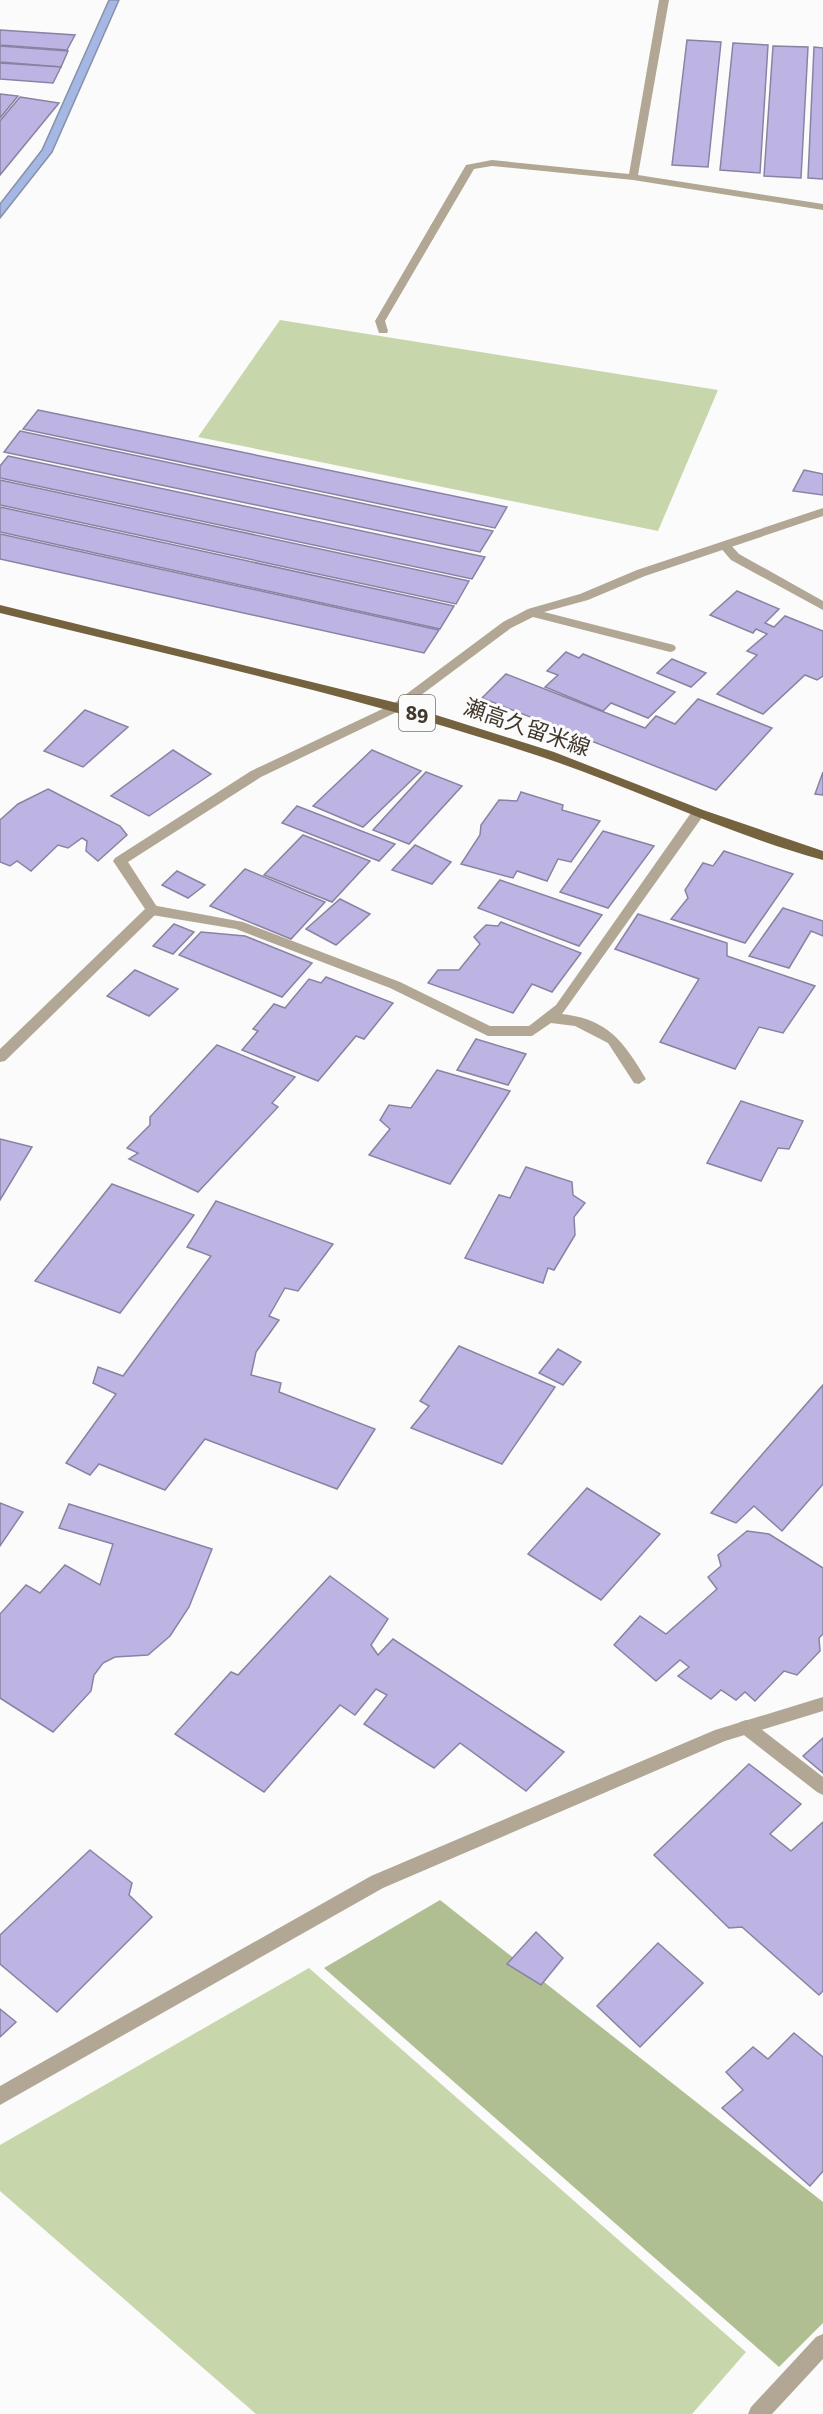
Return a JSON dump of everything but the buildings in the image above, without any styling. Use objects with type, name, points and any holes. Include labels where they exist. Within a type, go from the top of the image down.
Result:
[{"type":"main road","name":"瀬高久留米線","points":[[0,609],[397,707],[549,755],[698,813],[823,856]]},
{"type":"street","points":[[633,177],[664,0]]},
{"type":"street","points":[[384,331],[381,321],[470,167],[492,163],[633,177],[823,207]]},
{"type":"street","points":[[698,813],[561,1008],[532,1031],[488,1031],[395,985],[238,925],[152,910],[120,861],[256,774],[397,707],[507,625],[532,612],[584,597],[641,573],[823,512]]},
{"type":"street","points":[[725,546],[735,557],[823,606]]},
{"type":"street","points":[[532,612],[670,648]]},
{"type":"street","points":[[0,1057],[152,910]]},
{"type":"street","points":[[549,1018],[578,1021],[613,1040],[639,1079]]},
{"type":"street","points":[[0,2096],[376,1882],[746,1727],[823,1704]]},
{"type":"street","points":[[746,1727],[823,1787]]},
{"type":"street","points":[[758,2414],[823,2344]]},
{"type":"green space","points":[[280,320],[718,390],[658,531],[198,437]]},
{"type":"green space","points":[[440,1900],[823,2202],[823,2323],[779,2367],[324,1968]]},
{"type":"green space","points":[[309,1968],[746,2352],[692,2414],[256,2414],[0,2191],[0,2145]]},
{"type":"water","points":[[109,0],[119,0],[52,152],[0,218],[0,204],[42,150]]}]
